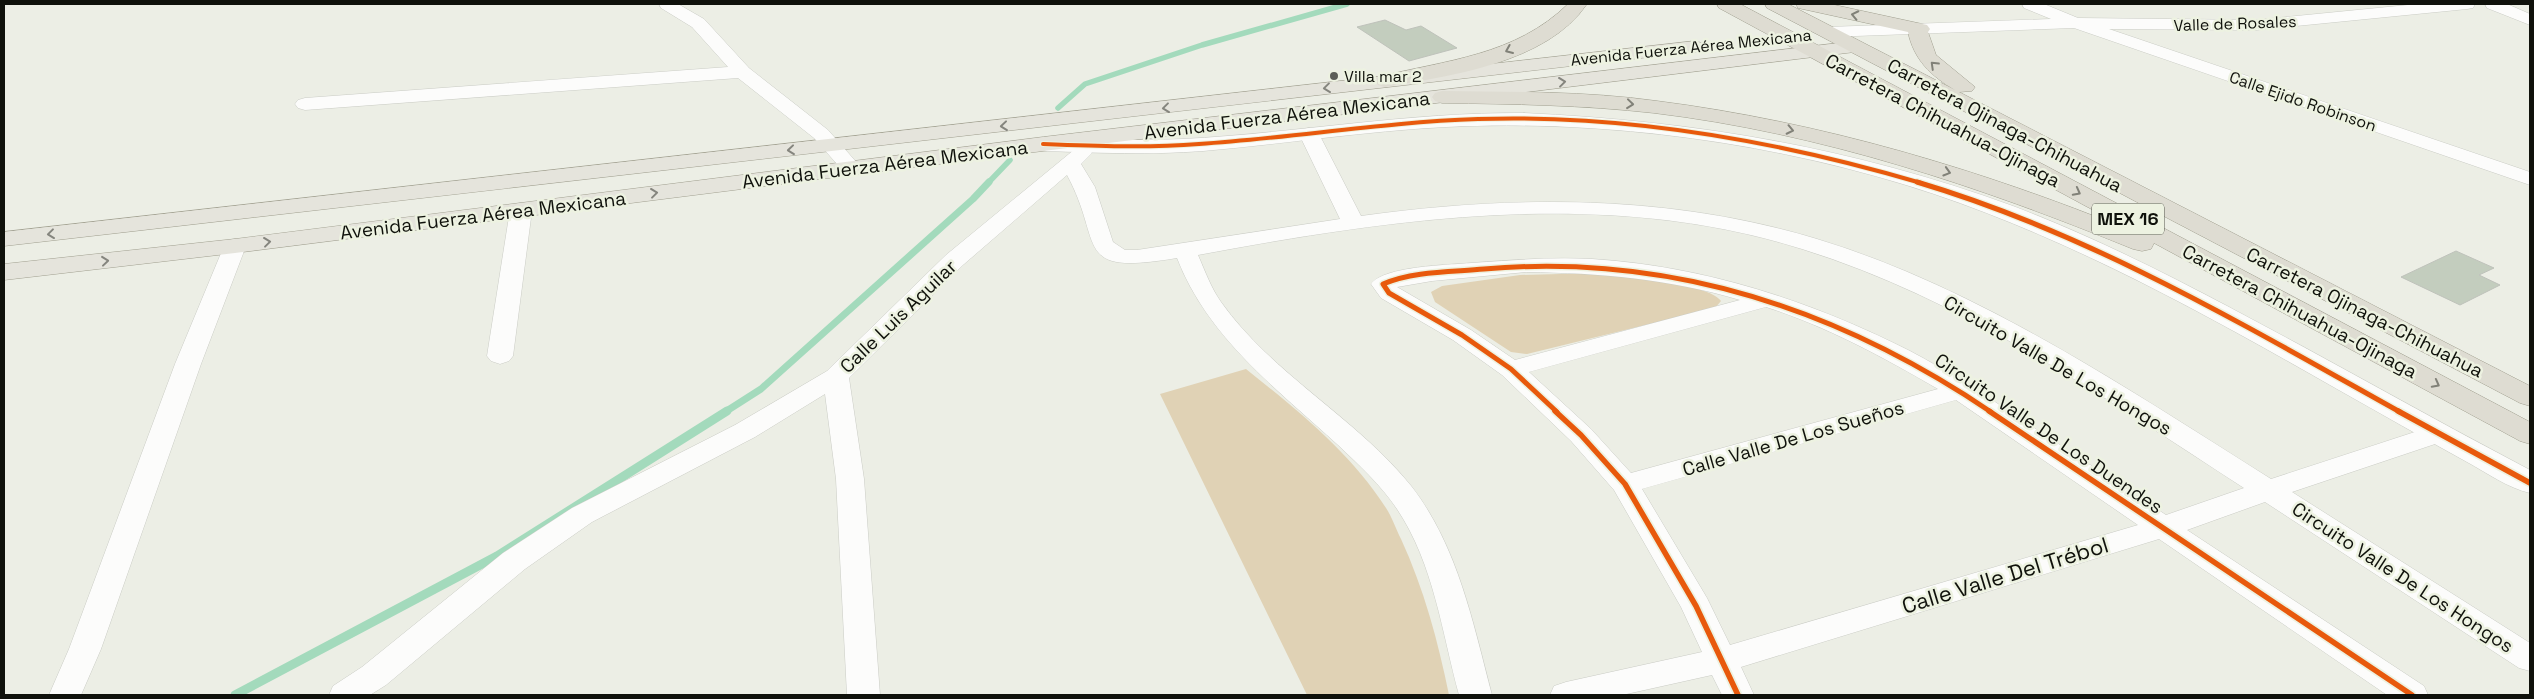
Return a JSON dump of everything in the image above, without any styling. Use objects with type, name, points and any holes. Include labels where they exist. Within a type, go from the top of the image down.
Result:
[{"type":"highway","points":[[1385,81],[1443,70],[1493,57],[1556,26],[1578,4]]},
{"type":"highway","name":"Carretera Chihuahua-Ojinaga","points":[[1726,4],[1814,53],[2530,434]]},
{"type":"highway","name":"Carretera Ojinaga-Chihuahua","points":[[1774,4],[2530,397]]},
{"type":"highway","points":[[1805,4],[1924,30],[1922,48],[1930,62],[1950,78],[2327,279],[2355,299],[2370,315]]},
{"type":"highway","points":[[1442,97],[1555,98],[1656,107],[1752,122],[1846,143],[1948,172],[2059,210],[2299,312]]},
{"type":"highway","points":[[2198,257],[2233,243]]},
{"type":"main road","name":"Avenida Fuerza Aérea Mexicana","points":[[4,239],[1828,32]]},
{"type":"main road","name":"Avenida Fuerza Aérea Mexicana","points":[[4,272],[235,246],[1042,144],[1856,47]]},
{"type":"street","points":[[667,4],[698,23],[742,72],[806,121],[851,168]]},
{"type":"street","name":"Calle Ejido Robinson","points":[[2030,4],[2076,23],[2530,179]]},
{"type":"street","name":"Valle de Rosales","points":[[1924,30],[2076,23],[2256,25],[2467,4]]},
{"type":"street","points":[[2493,4],[2530,20]]},
{"type":"street","points":[[1828,32],[1924,30]]},
{"type":"street","points":[[1856,47],[1924,30]]},
{"type":"street","points":[[305,104],[742,72]]},
{"type":"street","points":[[1042,144],[1142,147],[1203,144],[1436,120],[1520,119],[1632,125],[1753,140],[1891,173],[2023,219],[2115,260],[2241,324],[2437,434],[2530,483]]},
{"type":"street","points":[[1310,134],[1354,224]]},
{"type":"street","name":"Calle Luis Aguilar","points":[[864,695],[850,479],[836,377],[898,314],[967,249],[1091,146]]},
{"type":"street","name":"Circuito Valle De Los Hongos","points":[[1070,162],[1084,188],[1104,248],[1114,255],[1130,257],[1354,224],[1471,210],[1586,208],[1704,220],[1765,232],[1854,260],[1936,295],[2008,332],[2113,393],[2269,490],[2530,659]]},
{"type":"street","points":[[500,356],[521,210]]},
{"type":"street","points":[[65,695],[92,631],[188,364],[235,246]]},
{"type":"street","points":[[1184,248],[1196,279],[1208,299],[1239,339],[1380,470],[1407,502],[1426,535],[1442,571],[1475,695]]},
{"type":"street","name":"Circuito Valle De Los Duendes","points":[[1738,695],[1696,606],[1625,484],[1581,435],[1511,369],[1462,335],[1389,293],[1383,284],[1394,280],[1471,270],[1555,264],[1633,270],[1688,277],[1768,299],[1832,322],[1888,349],[1960,390],[2164,527],[2403,694]]},
{"type":"street","points":[[1511,369],[1768,299]]},
{"type":"street","points":[[345,695],[374,676],[514,561],[582,515],[745,431],[836,377]]},
{"type":"street","name":"Calle Valle De Los Sueños","points":[[1625,484],[1960,390]]},
{"type":"street","name":"Calle Valle Del Trébol","points":[[1566,695],[1721,660],[2164,527],[2437,434]]},
{"type":"shaded area","points":[[1596,273],[1663,281],[1700,289],[1721,301],[1715,308],[1527,354],[1511,352],[1435,302],[1431,292],[1442,286],[1520,275]]},
{"type":"shaded area","points":[[1246,369],[1322,433],[1356,468],[1386,508],[1409,558],[1423,596],[1435,635],[1449,695],[1307,695],[1160,394]]},
{"type":"building","points":[[1385,20],[1406,30],[1421,26],[1457,48],[1409,61],[1357,27]]},
{"type":"building","points":[[2456,251],[2494,268],[2479,275],[2500,285],[2460,305],[2401,277]]},
{"type":"waterway","points":[[1058,108],[1085,84],[1202,45],[1347,4]]},
{"type":"waterway","points":[[988,183],[1010,160]]},
{"type":"waterway","points":[[725,412],[761,389],[973,199],[989,182]]},
{"type":"waterway","points":[[235,695],[497,556],[727,411]]},
{"type":"cycle path","points":[[1043,144],[1180,145],[1240,141],[1400,124],[1481,119],[1521,119],[1592,122],[1663,129],[1733,138],[1802,152],[1871,168],[1939,188],[2006,212],[2072,239],[2246,326],[2530,483]]},
{"type":"cycle path","points":[[1738,695],[1696,606],[1625,484],[1581,435],[1511,369],[1462,335],[1389,293],[1383,284],[1399,278],[1420,275],[1527,265],[1593,266],[1657,273],[1721,286],[1783,305],[1844,329],[1903,358],[1960,391],[2412,695]]},
{"type":"place","name":"Villa mar 2","points":[[1334,76]]}]
